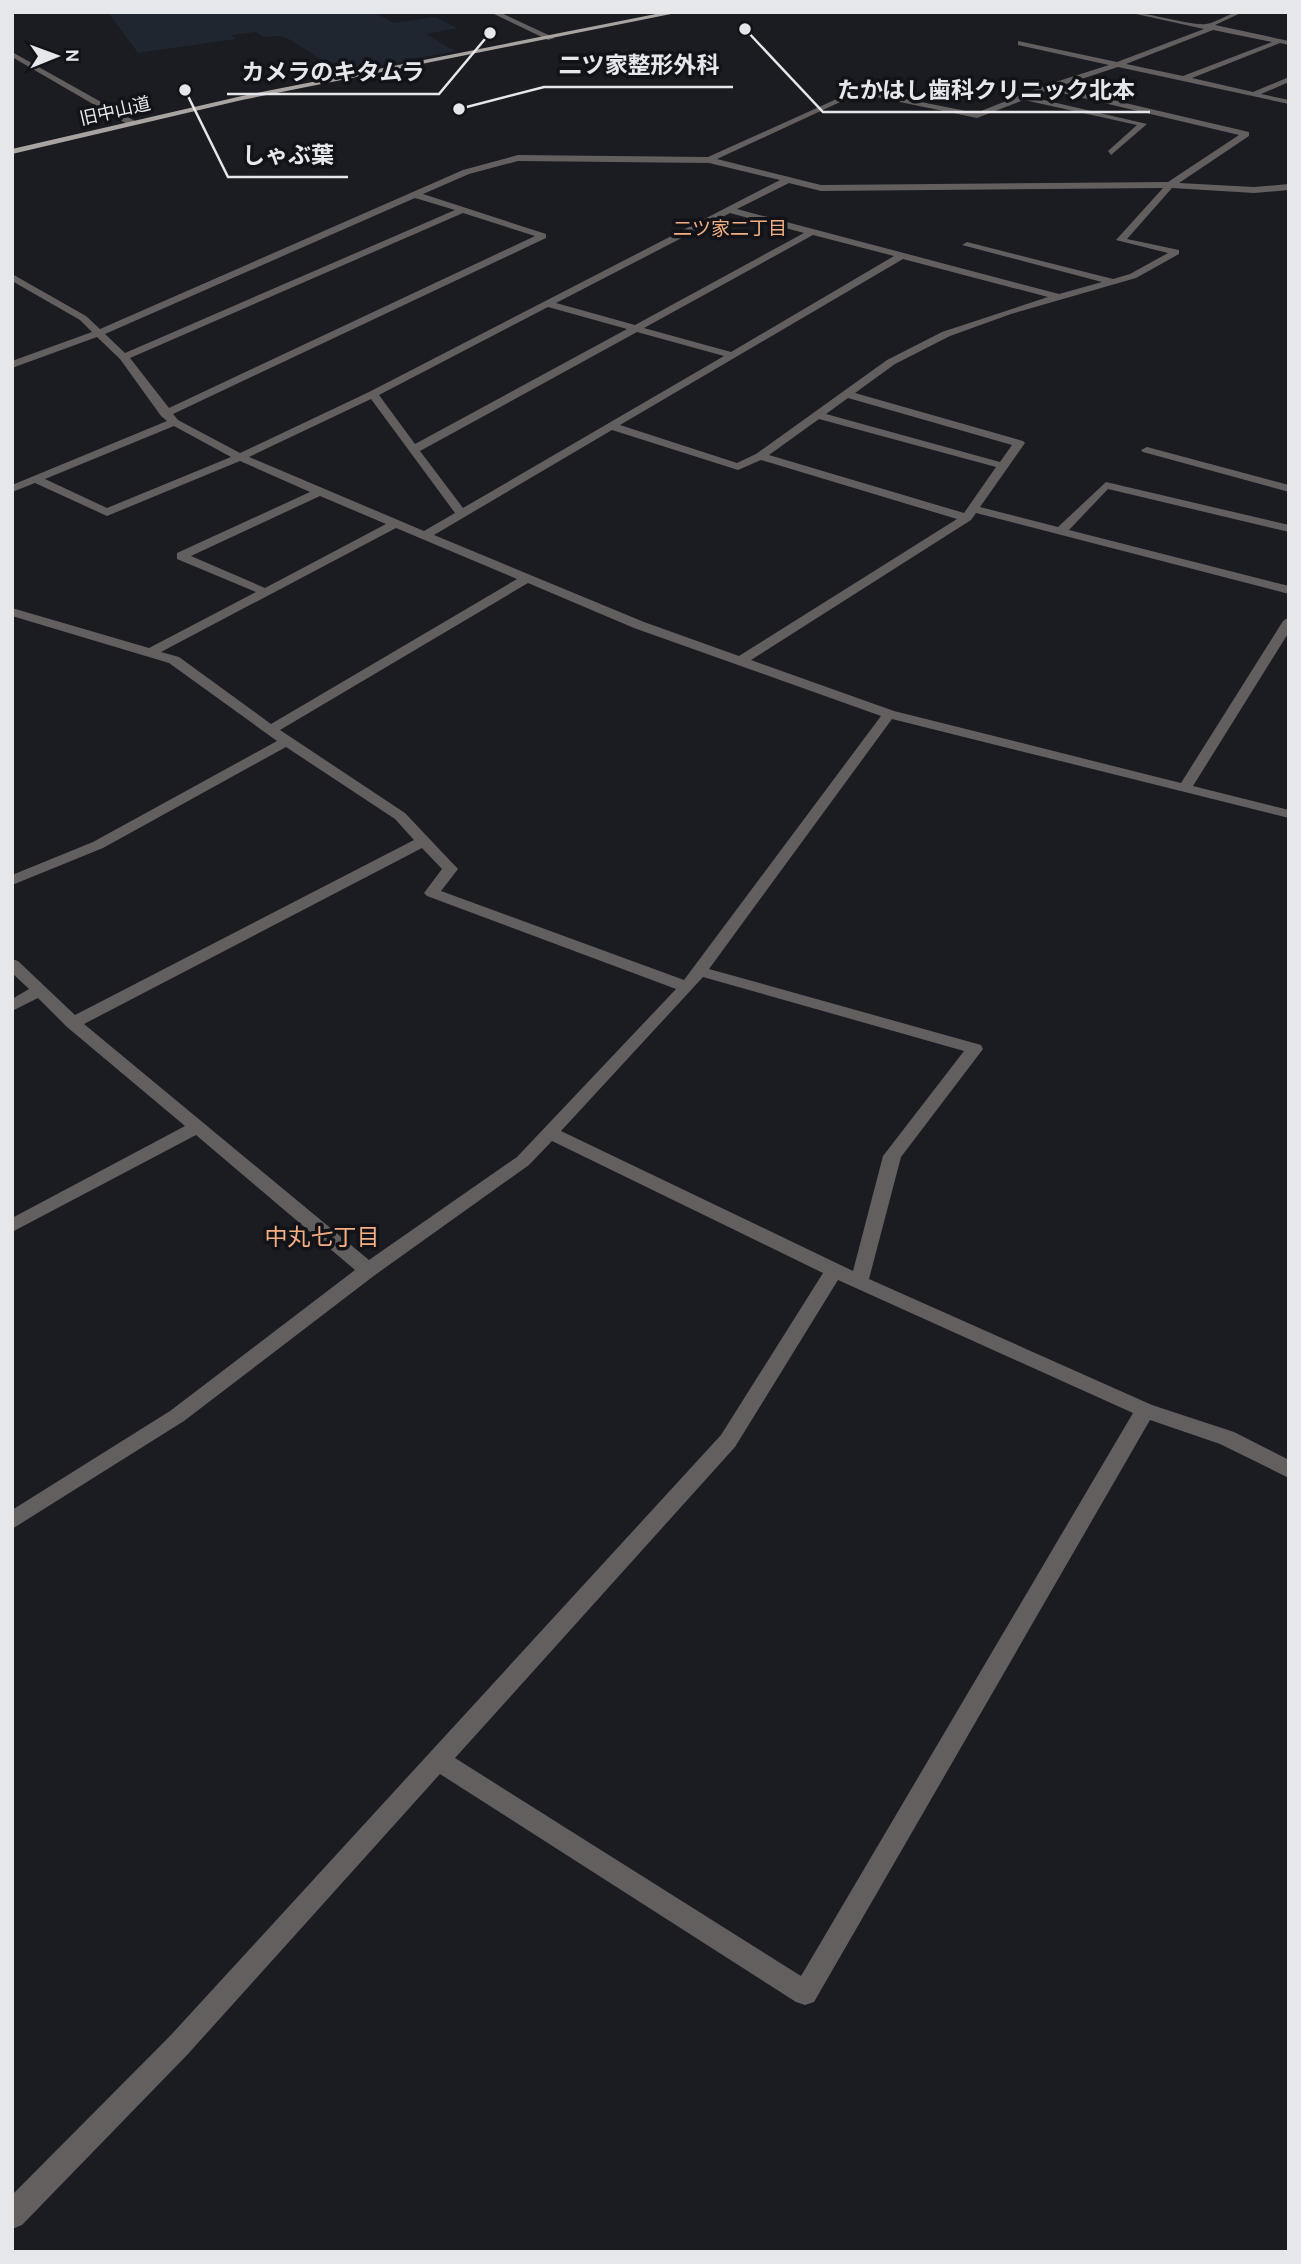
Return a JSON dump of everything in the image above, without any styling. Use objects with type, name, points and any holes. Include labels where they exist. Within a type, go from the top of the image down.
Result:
[{"type":"main road","name":"旧中山道","points":[[12,152],[132,123],[678,12]]},
{"type":"street","points":[[493,12],[551,38]]},
{"type":"street","points":[[1130,12],[1284,42]]},
{"type":"street","points":[[709,160],[850,95],[870,93],[977,116],[1049,87],[1118,66],[1240,12]]},
{"type":"street","points":[[1186,78],[1284,42]]},
{"type":"street","points":[[1021,43],[1289,102]]},
{"type":"street","points":[[12,54],[84,98],[132,123]]},
{"type":"street","points":[[1254,94],[1289,79]]},
{"type":"street","points":[[611,426],[738,467],[760,456],[891,362],[946,334],[1008,312],[1133,276],[1176,253],[1121,240],[1170,185],[1246,134],[1049,87]]},
{"type":"street","points":[[1025,98],[1143,124],[1111,153]]},
{"type":"street","points":[[12,365],[99,333],[466,172],[518,158],[709,160],[821,188],[1170,185],[1226,190],[1289,187]]},
{"type":"street","points":[[35,479],[107,512],[240,457],[373,394],[788,180]]},
{"type":"street","points":[[12,489],[169,418],[542,236],[416,195]]},
{"type":"street","points":[[124,357],[463,210]]},
{"type":"street","points":[[729,210],[1060,298]]},
{"type":"street","points":[[415,449],[810,233]]},
{"type":"street","points":[[967,245],[1114,282]]},
{"type":"street","points":[[426,535],[901,256]]},
{"type":"street","points":[[12,277],[83,318],[124,357],[169,418],[240,457],[320,492],[639,625],[890,714],[1289,814]]},
{"type":"street","points":[[548,304],[732,355]]},
{"type":"street","points":[[373,394],[461,514]]},
{"type":"street","points":[[741,661],[970,514],[1019,443],[847,394]]},
{"type":"street","points":[[817,415],[1004,466]]},
{"type":"street","points":[[1147,450],[1289,489]]},
{"type":"street","points":[[760,456],[970,514],[1060,532],[1289,590]]},
{"type":"street","points":[[1060,532],[1106,485],[1289,529]]},
{"type":"street","points":[[265,592],[181,556],[320,492]]},
{"type":"street","points":[[150,653],[397,523]]},
{"type":"street","points":[[271,730],[529,577]]},
{"type":"street","points":[[12,612],[174,660],[271,730],[400,816],[450,869],[432,893],[687,987]]},
{"type":"street","points":[[1185,788],[1289,621]]},
{"type":"street","points":[[12,1521],[177,1416],[368,1270],[523,1161],[552,1134],[687,987],[890,714]]},
{"type":"street","points":[[12,881],[98,845],[288,740]]},
{"type":"street","points":[[73,1023],[423,841]]},
{"type":"street","points":[[12,964],[73,1023],[368,1270]]},
{"type":"street","points":[[699,971],[975,1049],[892,1156],[859,1282]]},
{"type":"street","points":[[12,1006],[39,990]]},
{"type":"street","points":[[12,1226],[197,1127]]},
{"type":"street","points":[[552,1134],[859,1282],[1145,1410],[1227,1438],[1289,1470]]},
{"type":"street","points":[[12,2215],[179,2045],[728,1441],[834,1270]]},
{"type":"street","points":[[438,1760],[805,1993],[1145,1410]]},
{"type":"shaded area","points":[[108,12],[373,12],[394,23],[435,17],[457,28],[426,34],[455,51],[341,73],[291,40],[280,36],[263,37],[256,32],[232,35],[236,39],[138,53]]},
{"type":"place","name":"たかはし歯科クリニック北本","points":[[745,29]]},
{"type":"place","name":"カメラのキタムラ","points":[[490,33]]},
{"type":"place","name":"しゃぶ葉","points":[[185,90]]},
{"type":"place","name":"二ツ家整形外科","points":[[459,109]]},
{"type":"district","name":"二ツ家二丁目","points":[[730,229]]},
{"type":"district","name":"中丸七丁目","points":[[322,1237]]}]
